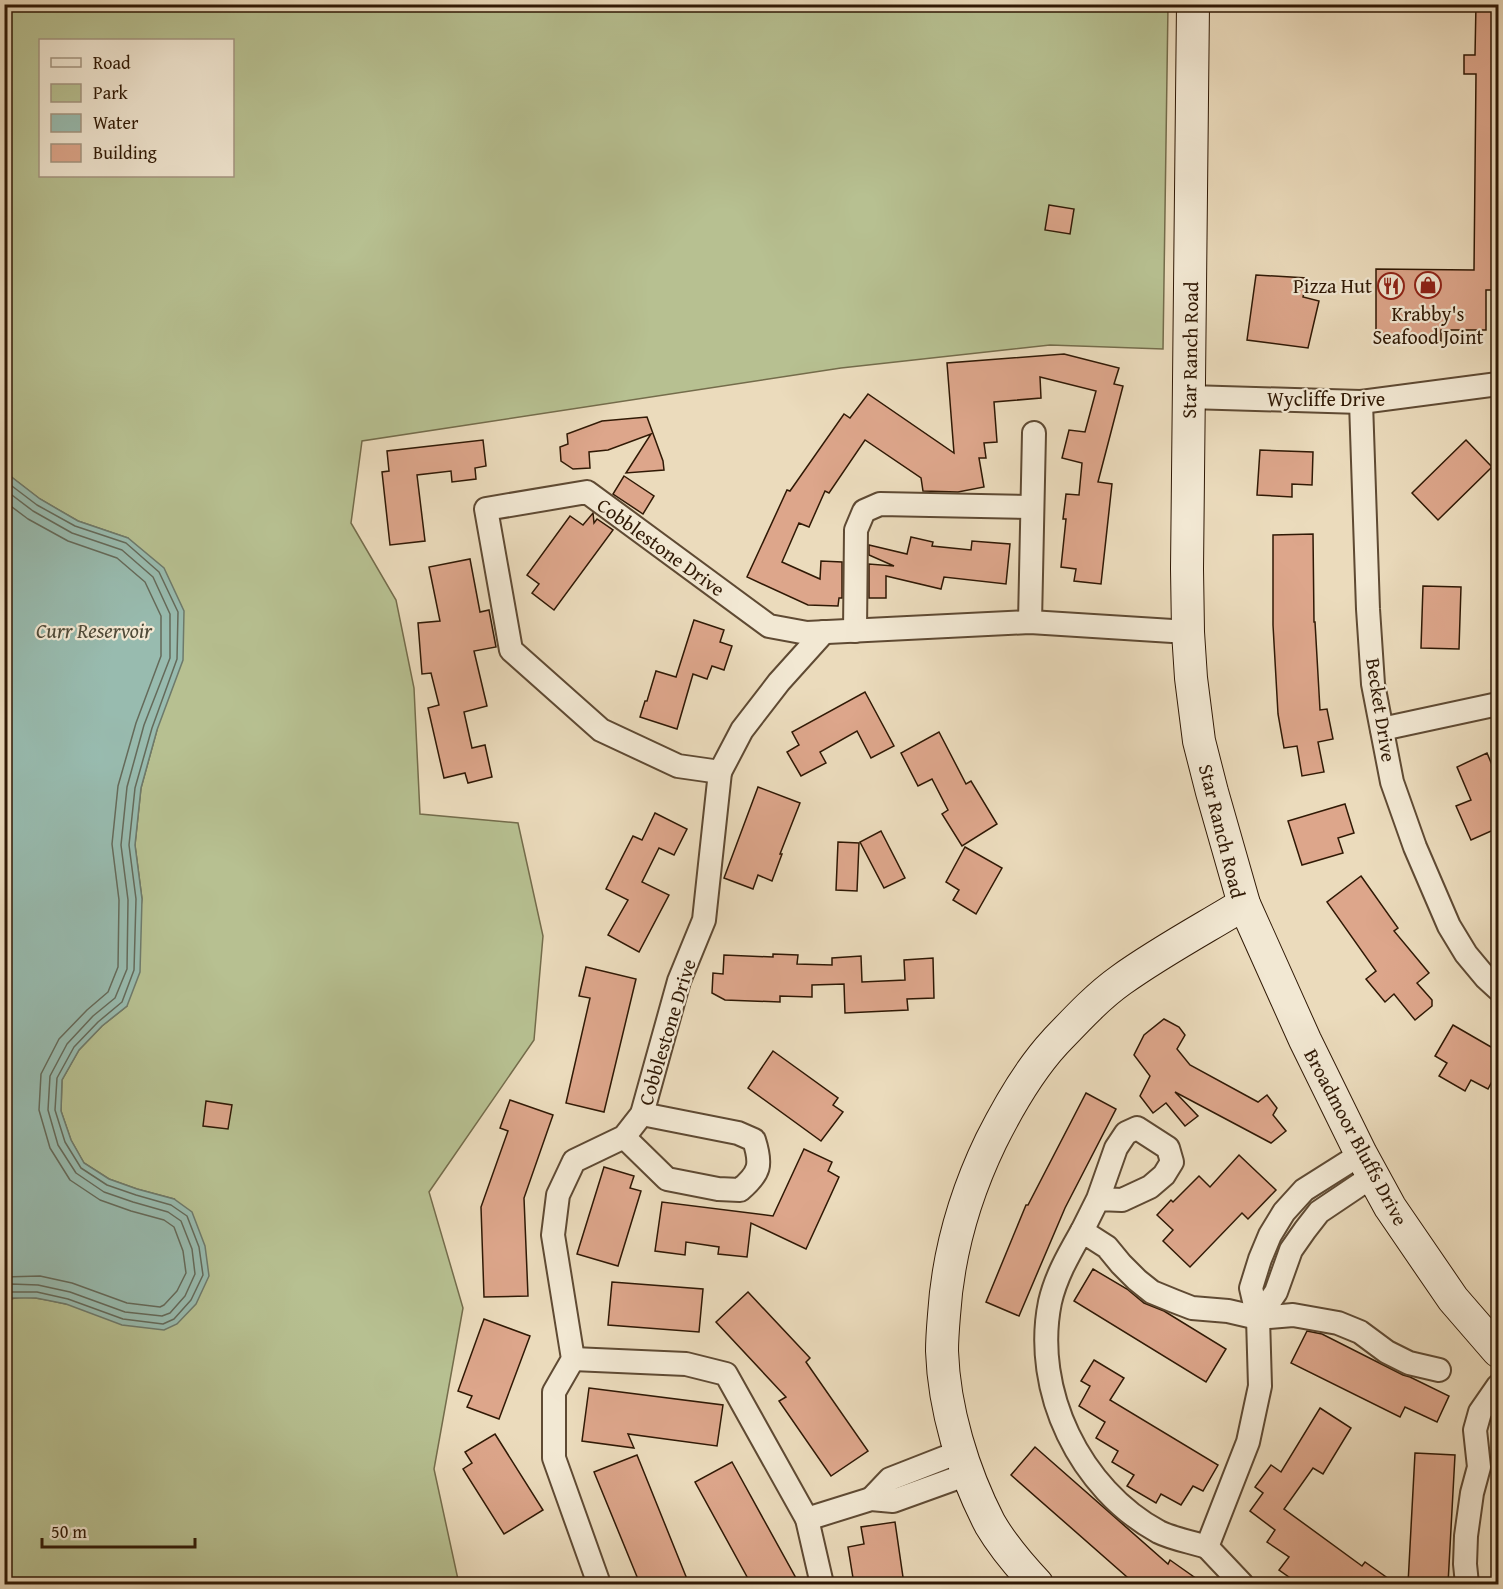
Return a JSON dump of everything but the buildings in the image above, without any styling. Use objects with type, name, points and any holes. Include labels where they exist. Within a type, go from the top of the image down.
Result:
[{"type":"street","name":"Star Ranch Road","points":[[1037,1584],[1015,1559],[991,1525],[964,1463],[945,1385],[942,1349],[945,1303],[951,1258],[962,1214],[978,1168],[998,1127],[1023,1085],[1054,1044],[1090,1007],[1120,981],[1244,904],[1199,741],[1188,632],[1193,4]]},
{"type":"street","name":"Wycliffe Drive","points":[[1189,397],[1361,402],[1498,384]]},
{"type":"street","name":"Becket Drive","points":[[1361,402],[1368,609],[1373,684],[1392,782],[1415,847],[1445,916],[1466,954],[1498,989]]},
{"type":"street","points":[[1030,622],[1034,433]]},
{"type":"street","name":"Cobblestone Drive","points":[[720,772],[678,766],[601,730],[512,650],[486,509],[587,492],[769,626],[807,633],[1030,622],[1188,632]]},
{"type":"street","points":[[855,631],[856,530],[864,511],[880,504],[1032,507]]},
{"type":"street","name":"Cobblestone Drive","points":[[573,1359],[553,1235],[558,1195],[574,1161],[624,1137],[642,1114],[679,981],[704,920],[720,772],[742,730],[779,682],[824,632]]},
{"type":"street","points":[[1382,729],[1498,704]]},
{"type":"street","name":"Broadmoor Bluffs Drive","points":[[1244,904],[1305,1040],[1390,1207],[1453,1299],[1498,1352]]},
{"type":"street","name":"Cobblestone Drive","points":[[624,1137],[667,1179],[718,1189],[740,1190],[754,1178],[760,1158],[754,1140],[738,1133],[642,1114]]},
{"type":"street","points":[[1208,1547],[1248,1442],[1260,1386],[1258,1318],[1276,1292],[1291,1250],[1305,1230],[1319,1212],[1367,1164]]},
{"type":"street","points":[[1098,1198],[1059,1272],[1050,1303],[1047,1334],[1048,1368],[1053,1396],[1063,1423],[1076,1450],[1092,1474],[1111,1495],[1132,1513],[1161,1532],[1208,1547],[1242,1584]]},
{"type":"street","points":[[1082,1232],[1107,1247],[1121,1264],[1152,1292],[1192,1308],[1228,1311],[1258,1318],[1293,1315],[1338,1323],[1360,1332],[1387,1352],[1409,1363],[1439,1370]]},
{"type":"street","points":[[599,1584],[554,1458],[554,1392],[573,1359],[686,1364],[726,1374],[807,1519],[822,1584]]},
{"type":"street","points":[[1467,1584],[1466,1536],[1472,1493],[1479,1467],[1475,1430],[1480,1412],[1498,1386]]},
{"type":"street","points":[[807,1519],[871,1499],[893,1501],[964,1463]]},
{"type":"green space","points":[[5,5],[1168,5],[1163,349],[1050,345],[841,368],[362,441],[351,523],[396,600],[414,688],[420,814],[518,823],[543,936],[534,1040],[429,1192],[463,1308],[434,1469],[459,1584],[5,1584],[5,1301],[27,1297],[66,1304],[174,1199],[109,1179],[84,1163],[71,1140],[61,1111],[62,1080],[79,1050],[102,1026],[127,1006],[142,899],[135,845],[141,788],[157,730],[128,538],[78,521],[40,499],[5,472]]},
{"type":"water","name":"Curr Reservoir","points":[[5,472],[40,499],[78,521],[128,538],[164,568],[184,611],[183,660],[157,730],[141,788],[135,845],[142,899],[140,972],[127,1006],[102,1026],[79,1050],[62,1080],[61,1111],[71,1140],[84,1163],[109,1179],[174,1199],[192,1212],[205,1246],[209,1276],[196,1304],[177,1324],[164,1330],[122,1325],[66,1304],[36,1298],[12,1298],[5,1301]]},
{"type":"place","name":"Krabby's Seafood Joint","points":[[1428,285]]},
{"type":"place","name":"Pizza Hut","points":[[1391,286]]}]
